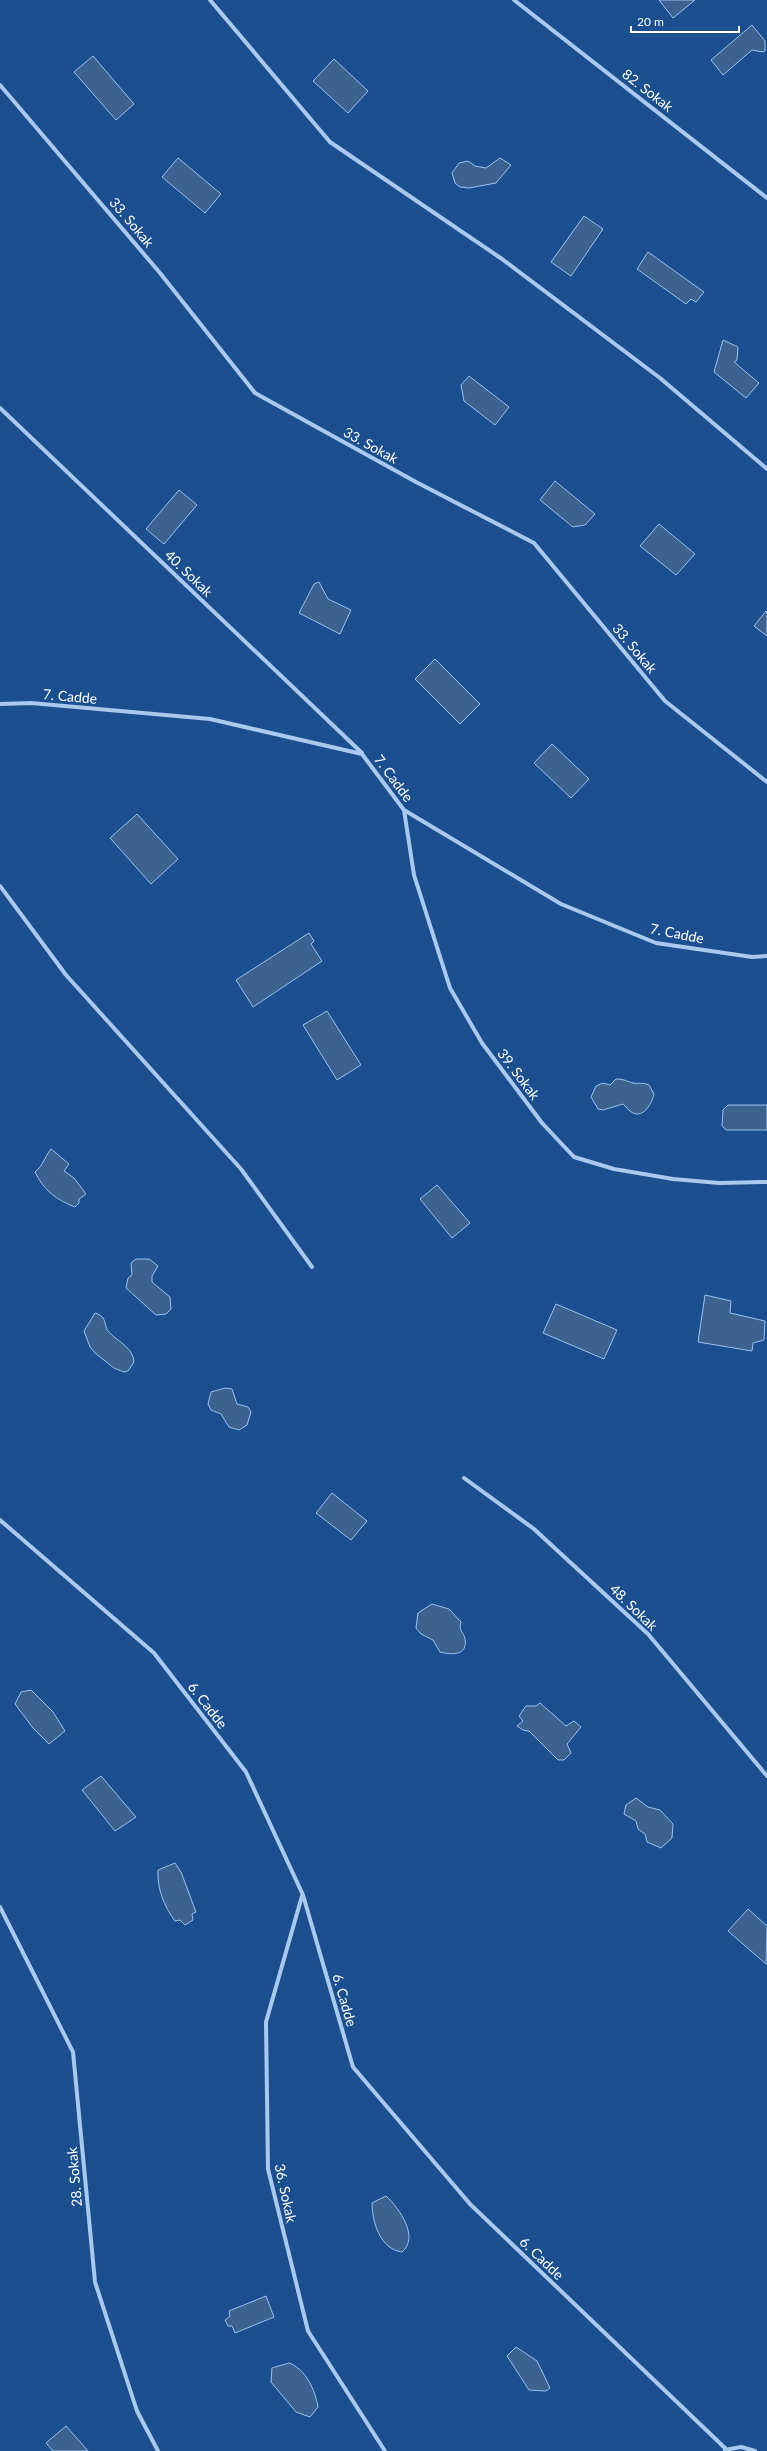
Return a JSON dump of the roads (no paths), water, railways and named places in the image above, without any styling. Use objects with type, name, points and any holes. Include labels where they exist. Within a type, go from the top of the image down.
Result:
[{"type":"street","points":[[210,0],[330,142],[502,258],[660,378],[767,469]]},
{"type":"street","name":"82. Sokak","points":[[514,0],[767,198]]},
{"type":"street","name":"33. Sokak","points":[[0,85],[160,273],[255,393],[416,482],[534,543],[665,701],[767,782]]},
{"type":"street","name":"40. Sokak","points":[[0,408],[362,754]]},
{"type":"street","name":"7. Cadde","points":[[0,704],[31,703],[210,719],[362,754],[404,810],[561,904],[656,943],[752,957],[767,956]]},
{"type":"street","name":"39. Sokak","points":[[404,810],[414,875],[450,988],[482,1043],[542,1123],[574,1157],[614,1169],[673,1179],[719,1183],[767,1182]]},
{"type":"street","points":[[0,886],[66,975],[241,1169],[312,1267]]},
{"type":"street","name":"48. Sokak","points":[[464,1478],[534,1529],[648,1634],[767,1776]]},
{"type":"street","name":"6. Cadde","points":[[0,1520],[154,1653],[246,1772],[303,1896],[353,2067],[470,2204],[725,2450]]},
{"type":"street","name":"36. Sokak","points":[[303,1896],[266,2022],[268,2170],[308,2331],[385,2451]]},
{"type":"street","name":"28. Sokak","points":[[0,1907],[73,2052],[95,2282],[137,2411],[158,2451]]},
{"type":"street","points":[[725,2450],[741,2447],[755,2451]]},
{"type":"water","points":[[659,0],[695,0],[673,18]]},
{"type":"water","points":[[752,25],[765,41],[765,51],[752,50],[723,75],[711,60]]},
{"type":"water","points":[[93,56],[134,104],[116,120],[74,72]]},
{"type":"water","points":[[334,59],[368,91],[348,113],[313,81]]},
{"type":"water","points":[[178,158],[221,194],[205,213],[162,177]]},
{"type":"water","points":[[500,158],[511,165],[496,183],[469,188],[460,187],[455,183],[452,173],[459,163],[468,161],[475,166],[486,168]]},
{"type":"water","points":[[584,216],[603,229],[571,276],[551,262]]},
{"type":"water","points":[[648,252],[704,292],[696,302],[691,299],[686,304],[637,269]]},
{"type":"water","points":[[723,340],[738,347],[737,360],[734,362],[759,383],[746,398],[714,372]]},
{"type":"water","points":[[469,376],[509,407],[495,425],[464,401],[461,385]]},
{"type":"water","points":[[555,481],[595,514],[585,525],[573,527],[540,500]]},
{"type":"water","points":[[179,490],[197,505],[164,544],[146,529]]},
{"type":"water","points":[[659,524],[695,554],[676,575],[640,546]]},
{"type":"water","points":[[319,582],[328,599],[351,610],[340,634],[299,613],[314,584]]},
{"type":"water","points":[[766,611],[767,612],[767,636],[754,626]]},
{"type":"water","points":[[435,659],[480,704],[460,724],[415,679]]},
{"type":"water","points":[[552,744],[589,779],[571,798],[534,763]]},
{"type":"water","points":[[137,814],[178,859],[151,884],[110,838]]},
{"type":"water","points":[[309,933],[314,941],[311,944],[322,961],[253,1007],[236,980]]},
{"type":"water","points":[[327,1011],[361,1065],[337,1080],[303,1025]]},
{"type":"water","points":[[616,1079],[649,1085],[654,1094],[644,1112],[637,1114],[633,1113],[623,1104],[603,1110],[598,1109],[591,1097],[596,1086],[603,1083],[610,1085]]},
{"type":"water","points":[[728,1105],[767,1105],[767,1130],[726,1130],[722,1126],[723,1110]]},
{"type":"water","points":[[51,1149],[69,1164],[64,1171],[74,1178],[86,1194],[79,1199],[79,1203],[75,1207],[57,1198],[47,1190],[35,1172]]},
{"type":"water","points":[[437,1185],[470,1223],[452,1238],[420,1199]]},
{"type":"water","points":[[136,1259],[149,1259],[158,1266],[152,1276],[152,1282],[170,1297],[171,1309],[166,1314],[156,1315],[126,1288],[128,1278],[132,1275],[131,1263]]},
{"type":"water","points":[[705,1295],[731,1301],[730,1313],[765,1321],[764,1340],[753,1343],[752,1351],[698,1342]]},
{"type":"water","points":[[556,1304],[617,1330],[604,1359],[543,1333]]},
{"type":"water","points":[[95,1313],[102,1317],[108,1331],[129,1349],[134,1362],[128,1371],[124,1372],[114,1368],[95,1353],[90,1347],[84,1331]]},
{"type":"water","points":[[225,1388],[232,1389],[237,1404],[248,1407],[251,1412],[247,1425],[239,1430],[229,1427],[221,1414],[211,1410],[208,1404],[211,1392]]},
{"type":"water","points":[[332,1493],[367,1521],[351,1540],[316,1513]]},
{"type":"water","points":[[432,1604],[449,1609],[461,1622],[460,1627],[465,1639],[465,1645],[464,1649],[458,1653],[449,1654],[440,1652],[433,1640],[421,1634],[416,1628],[418,1613]]},
{"type":"water","points":[[31,1690],[53,1712],[65,1731],[49,1744],[33,1728],[15,1704],[21,1692]]},
{"type":"water","points":[[540,1703],[566,1726],[574,1721],[581,1727],[567,1744],[571,1753],[564,1760],[558,1760],[529,1731],[523,1730],[517,1726],[523,1721],[519,1716],[526,1706],[536,1706]]},
{"type":"water","points":[[101,1776],[136,1817],[115,1831],[82,1790]]},
{"type":"water","points":[[636,1798],[648,1807],[660,1810],[673,1824],[672,1838],[661,1848],[647,1842],[645,1834],[638,1829],[636,1821],[624,1814],[626,1805]]},
{"type":"water","points":[[175,1863],[181,1872],[196,1912],[192,1914],[193,1920],[185,1925],[180,1920],[175,1921],[160,1891],[158,1870]]},
{"type":"water","points":[[748,1909],[767,1926],[766,1964],[728,1931]]},
{"type":"water","points":[[386,2196],[397,2208],[406,2223],[409,2239],[407,2246],[402,2252],[394,2250],[388,2246],[379,2234],[376,2226],[372,2203]]},
{"type":"water","points":[[266,2296],[274,2317],[235,2333],[232,2326],[228,2326],[225,2320],[230,2316],[229,2311]]},
{"type":"water","points":[[516,2347],[537,2361],[550,2388],[546,2391],[529,2390],[507,2356]]},
{"type":"water","points":[[289,2363],[305,2375],[315,2394],[318,2407],[310,2417],[296,2412],[271,2382],[272,2368]]},
{"type":"water","points":[[66,2426],[88,2451],[53,2451],[46,2443]]}]
